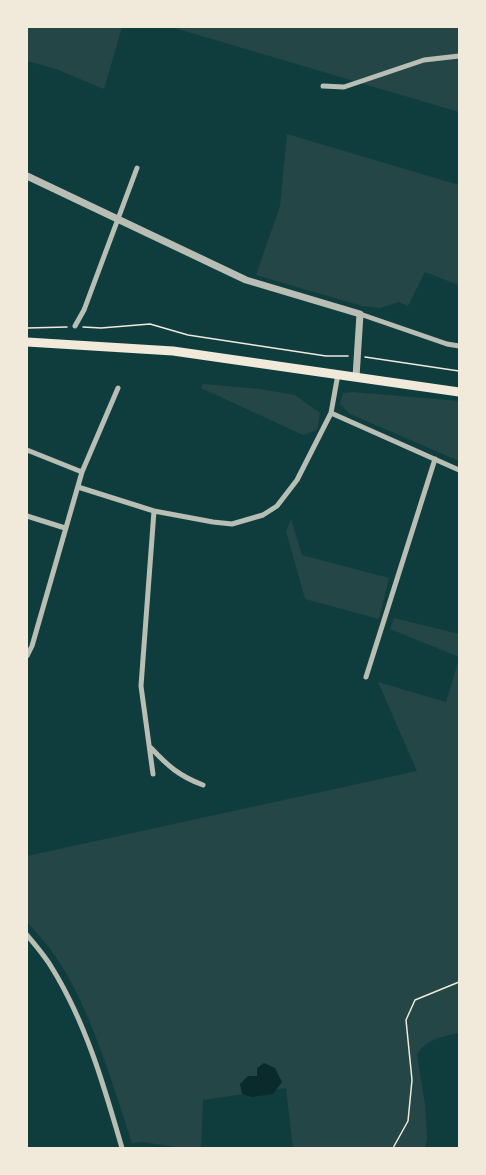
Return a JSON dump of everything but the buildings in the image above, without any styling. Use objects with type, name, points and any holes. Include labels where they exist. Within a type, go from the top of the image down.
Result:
[{"type":"highway","points":[[27,342],[173,351],[459,392]]},
{"type":"street","points":[[324,86],[344,87],[424,60],[459,56]]},
{"type":"street","points":[[75,326],[84,310],[137,168]]},
{"type":"street","points":[[27,176],[246,280],[459,346]]},
{"type":"street","points":[[356,377],[360,314]]},
{"type":"street","points":[[78,487],[154,511],[231,524],[263,515],[289,494],[331,413],[338,374]]},
{"type":"street","points":[[27,656],[32,646],[82,472],[118,388]]},
{"type":"street","points":[[331,413],[459,470]]},
{"type":"street","points":[[27,450],[82,472]]},
{"type":"street","points":[[366,677],[435,459]]},
{"type":"street","points":[[153,774],[141,686],[154,511]]},
{"type":"street","points":[[27,516],[65,528]]},
{"type":"street","points":[[149,747],[170,769],[184,778],[203,784]]},
{"type":"street","points":[[27,935],[52,967],[72,1005],[101,1073],[122,1148]]},
{"type":"path","points":[[27,328],[75,326],[100,328],[150,324],[188,335],[265,348],[326,356],[357,356],[459,371]]},
{"type":"path","points":[[393,1148],[408,1121],[412,1080],[406,1020],[415,1000],[459,982]]},
{"type":"shaded area","points":[[27,27],[122,27],[104,89],[56,69],[27,61]]},
{"type":"shaded area","points":[[171,27],[459,27],[459,112]]},
{"type":"shaded area","points":[[287,134],[459,185],[458,285],[425,272],[408,306],[399,302],[380,308],[362,306],[256,275],[280,206]]},
{"type":"shaded area","points":[[203,384],[260,389],[295,395],[320,413],[317,430],[303,435],[201,388]]},
{"type":"shaded area","points":[[343,393],[459,401],[459,461],[350,414],[340,404]]},
{"type":"shaded area","points":[[291,519],[302,555],[389,578],[379,619],[305,599],[286,531]]},
{"type":"shaded area","points":[[394,618],[459,634],[459,657],[390,629]]},
{"type":"shaded area","points":[[459,659],[459,1033],[429,1042],[417,1055],[425,1104],[427,1139],[425,1148],[293,1148],[286,1088],[203,1100],[201,1148],[132,1143],[99,1045],[79,997],[54,954],[27,922],[27,856],[417,771],[378,682],[446,702]]},
{"type":"shaded area","points":[[264,1063],[275,1068],[282,1082],[273,1094],[252,1097],[242,1094],[240,1084],[248,1076],[257,1076],[257,1068]]}]
